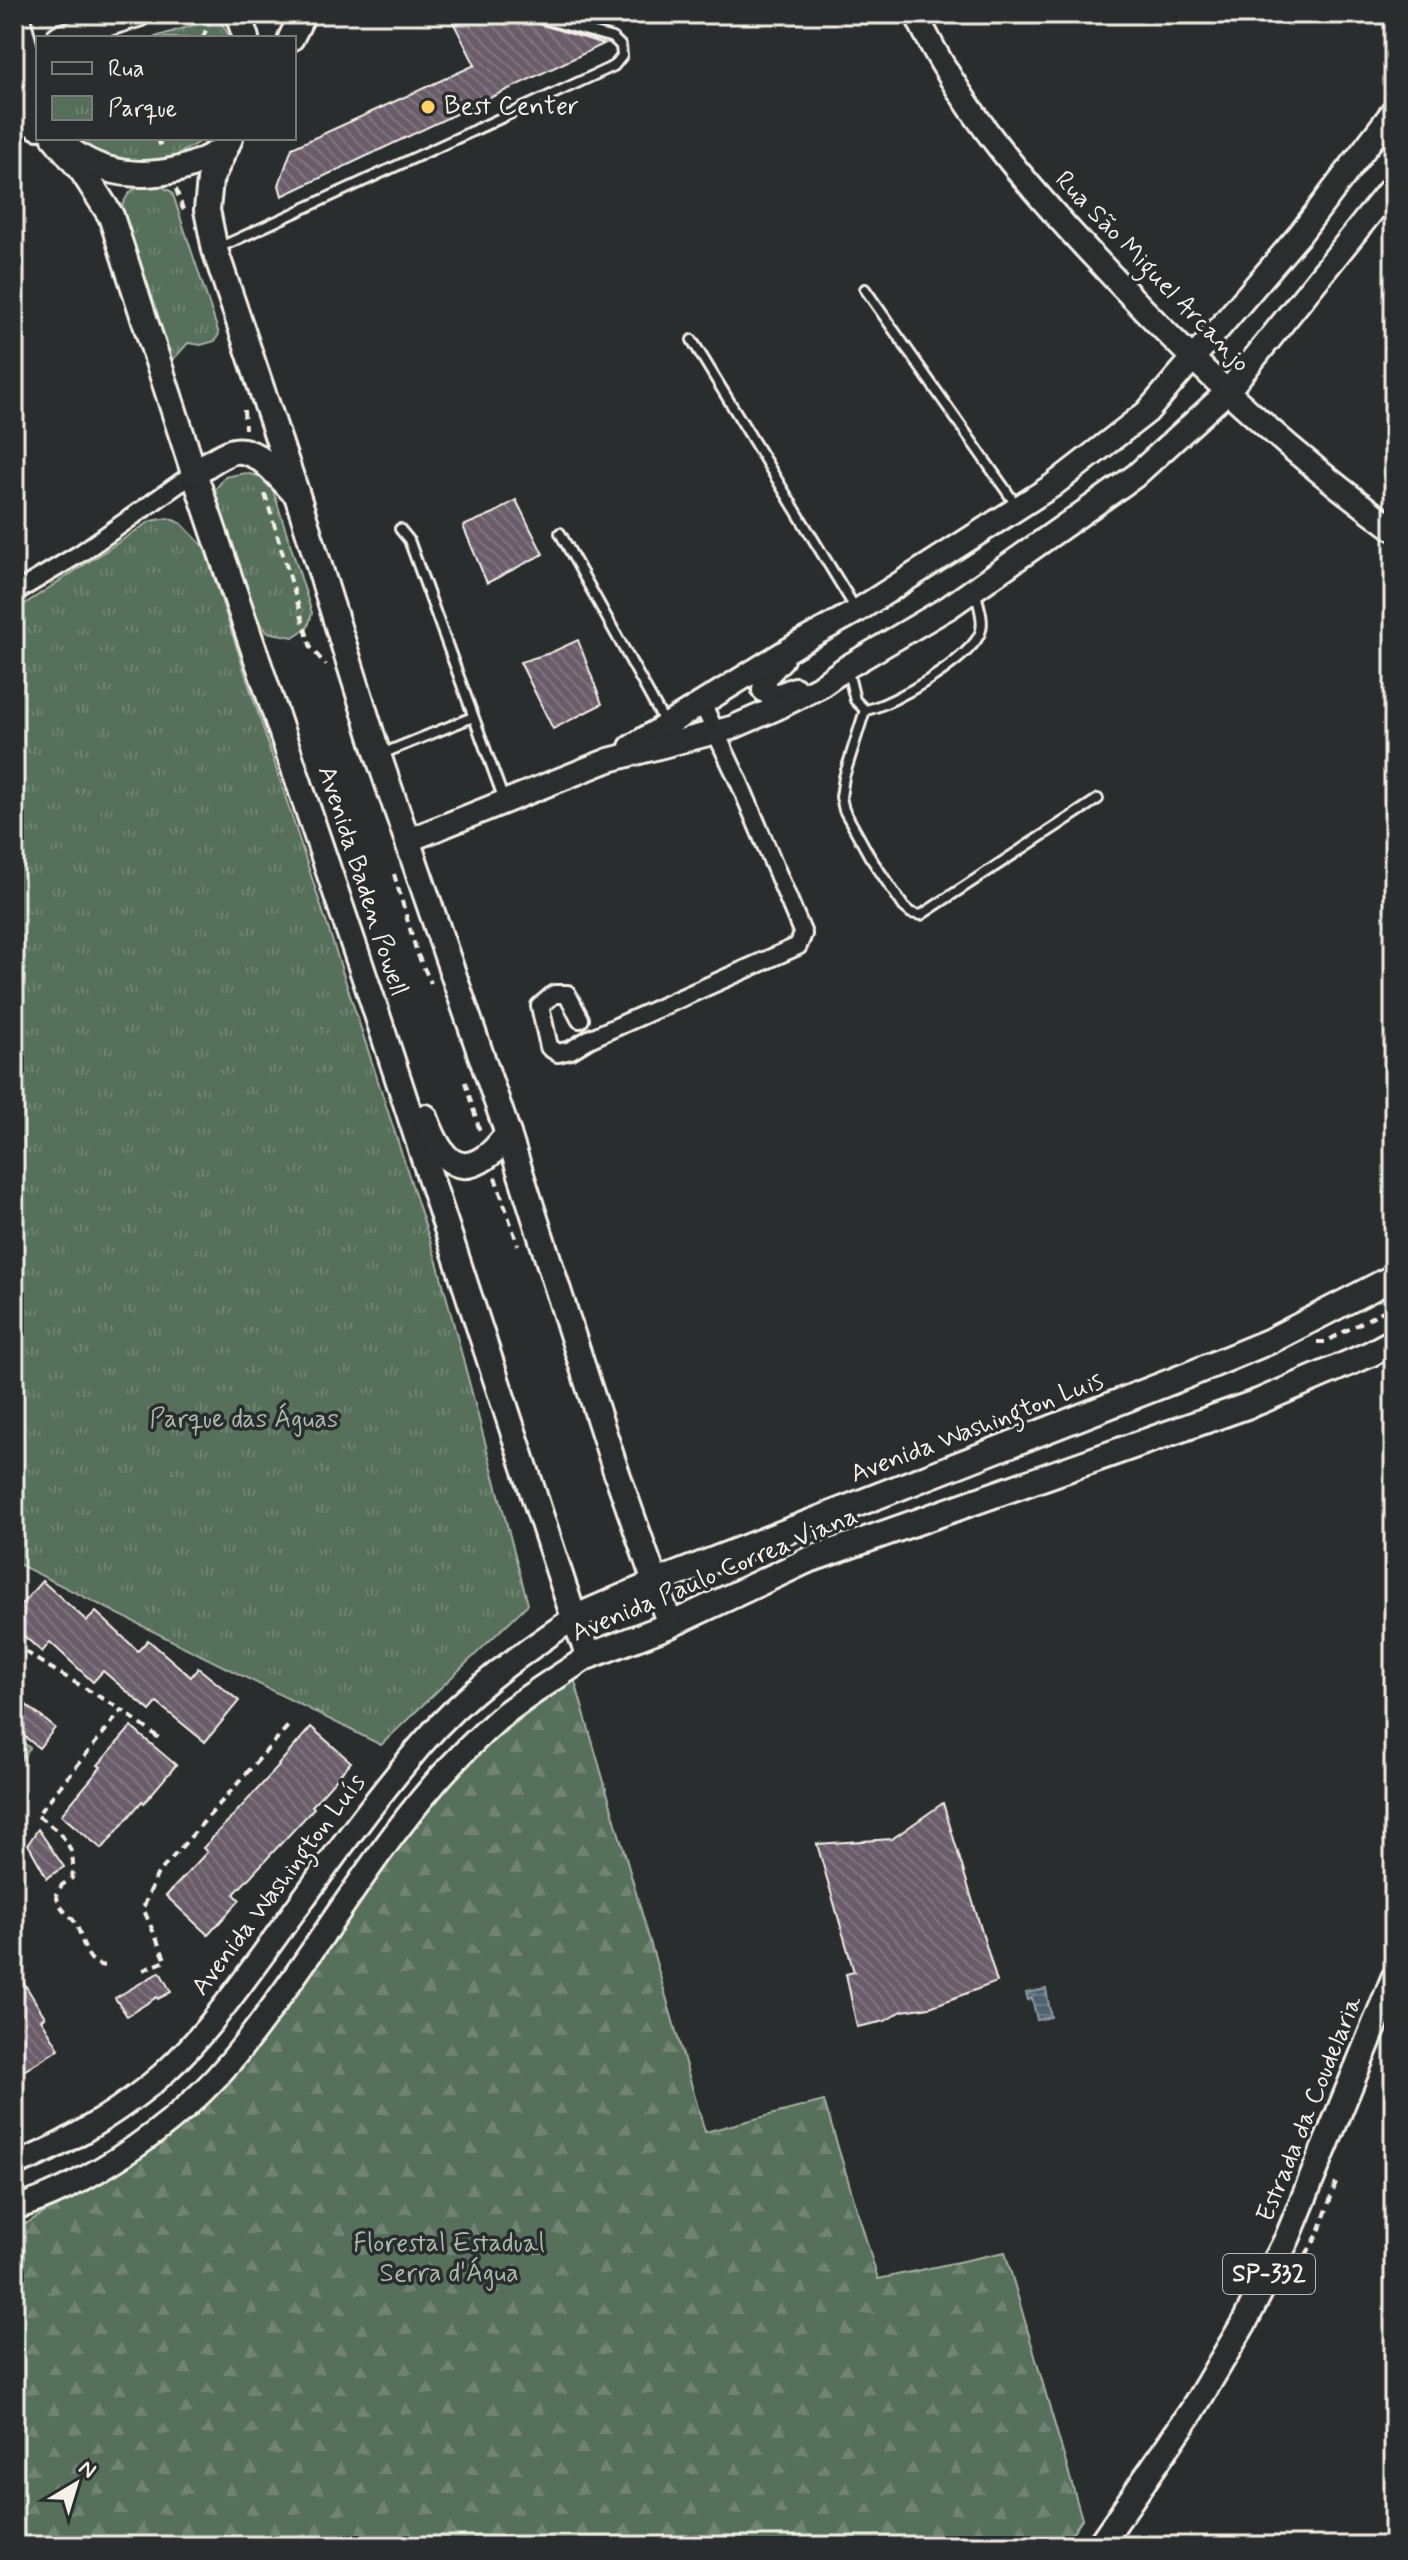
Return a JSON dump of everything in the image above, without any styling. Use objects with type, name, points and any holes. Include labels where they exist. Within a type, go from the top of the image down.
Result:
[{"type":"main road","points":[[16,14],[26,49],[32,101],[36,108]]},
{"type":"main road","points":[[66,36],[138,14]]},
{"type":"main road","points":[[238,14],[245,36]]},
{"type":"main road","points":[[292,36],[303,14]]},
{"type":"main road","points":[[14,113],[36,127]]},
{"type":"main road","name":"Avenida Baden Powell","points":[[54,140],[83,172],[111,216],[589,1656]]},
{"type":"main road","points":[[56,140],[78,156],[112,171],[145,176],[200,162],[229,141]]},
{"type":"main road","name":"Avenida Baden Powell","points":[[229,141],[210,180],[207,210],[215,250],[297,495],[378,755],[508,1134],[614,1465],[670,1625]]},
{"type":"main road","points":[[194,473],[233,451],[246,451],[269,467],[297,495]]},
{"type":"main road","points":[[372,999],[401,1052],[436,1145],[445,1157],[456,1163],[468,1164],[488,1156],[508,1134]]},
{"type":"main road","name":"Avenida Washington Luis","points":[[574,1618],[657,1582],[1270,1341],[1394,1277]]},
{"type":"main road","name":"Avenida Paulo Correa Viana","points":[[589,1656],[670,1625],[806,1561],[1258,1402],[1394,1341]]},
{"type":"main road","name":"Estrada da Coudelaria","points":[[1099,2546],[1192,2411],[1245,2321],[1287,2239],[1394,1978]]},
{"type":"street","name":"Rua São Miguel Arcanjo","points":[[916,14],[934,53],[992,141],[1058,219],[1193,360],[1360,504],[1394,529]]},
{"type":"street","points":[[671,734],[702,703],[857,611],[1052,486],[1147,412],[1300,234],[1394,110]]},
{"type":"street","points":[[409,840],[671,734],[715,732],[775,709],[819,687],[949,607],[1135,476],[1228,391],[1394,184]]},
{"type":"street","points":[[14,593],[81,553],[194,473]]},
{"type":"street","points":[[801,642],[771,668],[764,683],[768,695],[780,696],[847,667]]},
{"type":"street","points":[[580,1019],[567,994],[554,994],[540,1006],[549,1047],[558,1053],[571,1050],[589,1039],[798,946],[803,934],[702,703]]},
{"type":"street","name":"Avenida Washington Luís","points":[[14,2165],[83,2131],[150,2085],[173,2063],[232,1996],[422,1743],[462,1700],[503,1666],[574,1618]]},
{"type":"street","name":"Avenida Paulo Correa Viana","points":[[14,2208],[88,2178],[146,2140],[188,2104],[242,2048],[311,1955],[378,1854],[436,1783],[506,1713],[589,1656]]},
{"type":"lane","points":[[215,250],[614,66],[622,56],[621,46],[613,38],[525,14]]},
{"type":"lane","points":[[865,289],[1018,507]]},
{"type":"lane","points":[[692,340],[857,611]]},
{"type":"lane","points":[[400,529],[409,540],[505,803]]},
{"type":"lane","points":[[560,533],[671,734]]},
{"type":"lane","points":[[865,710],[897,698],[972,648],[981,632],[982,619],[975,589]]},
{"type":"lane","points":[[847,667],[855,700],[865,710]]},
{"type":"lane","points":[[865,710],[844,777],[841,797],[844,810],[870,857],[911,913],[921,915],[1098,799]]},
{"type":"lane","points":[[378,755],[473,717]]},
{"type":"path","points":[[204,36],[212,14]]},
{"type":"path","points":[[159,140],[189,228]]},
{"type":"path","points":[[244,398],[248,447],[253,454],[311,648],[325,662],[330,677]]},
{"type":"path","points":[[393,872],[417,953],[437,995]]},
{"type":"path","points":[[461,1070],[523,1258]]},
{"type":"path","points":[[1315,1342],[1325,1342],[1394,1305]]},
{"type":"path","points":[[14,1643],[122,1710],[159,1738]]},
{"type":"path","points":[[105,1966],[96,1965],[90,1959],[75,1922],[60,1908],[56,1894],[72,1878],[75,1855],[67,1842],[37,1815],[122,1710]]},
{"type":"path","points":[[143,1970],[166,1961],[143,1908],[157,1875],[289,1725]]},
{"type":"green space","points":[[220,21],[230,36],[158,36],[200,23]]},
{"type":"green space","points":[[80,140],[202,140],[169,160],[150,164],[95,153]]},
{"type":"green space","points":[[161,186],[172,192],[219,334],[215,341],[201,345],[188,343],[168,365],[120,212],[134,189]]},
{"type":"green space","points":[[245,473],[263,477],[273,490],[312,613],[308,627],[293,637],[267,632],[252,610],[217,506],[215,490],[225,477]]},
{"type":"green space","name":"Parque das Águas","points":[[168,518],[181,523],[204,547],[438,1265],[528,1604],[381,1745],[14,1562],[14,611],[151,521]]},
{"type":"green space","name":"Florestal Estadual Serra d'Água","points":[[574,1678],[705,2132],[824,2101],[878,2279],[1005,2252],[1082,2519],[1063,2546],[14,2546],[14,2226],[27,2223],[139,2156],[475,1755]]},
{"type":"green space","points":[[14,1736],[30,1748],[14,1769]]},
{"type":"water","points":[[1046,1989],[1051,2017],[1037,2020],[1032,1998],[1028,2000],[1026,1993]]},
{"type":"building","name":"Best Center","points":[[449,14],[507,14],[604,44],[282,196],[279,185],[292,148],[475,65]]},
{"type":"building","points":[[516,500],[543,554],[487,583],[463,526]]},
{"type":"building","points":[[578,640],[602,704],[553,729],[520,662]]},
{"type":"building","points":[[42,1581],[87,1621],[96,1612],[138,1651],[148,1640],[191,1677],[198,1668],[239,1701],[205,1742],[157,1703],[150,1711],[103,1671],[93,1682],[50,1642],[42,1652],[14,1627],[14,1613]]},
{"type":"building","points":[[25,1704],[55,1728],[39,1748],[14,1728],[14,1718]]},
{"type":"building","points":[[131,1727],[176,1765],[102,1849],[61,1815]]},
{"type":"building","points":[[311,1727],[351,1762],[312,1806],[314,1808],[234,1894],[240,1900],[208,1935],[166,1896],[207,1852],[203,1848]]},
{"type":"building","points":[[943,1803],[997,1982],[930,2007],[902,2011],[885,2021],[857,2027],[846,1974],[854,1972],[817,1844],[892,1839]]},
{"type":"building","points":[[38,1829],[64,1867],[47,1878],[28,1844]]},
{"type":"building","points":[[14,1967],[45,2017],[41,2019],[59,2049],[14,2077]]},
{"type":"building","points":[[160,1972],[171,1992],[127,2016],[115,1998]]},
{"type":"place","name":"Best Center","points":[[428,107]]}]
